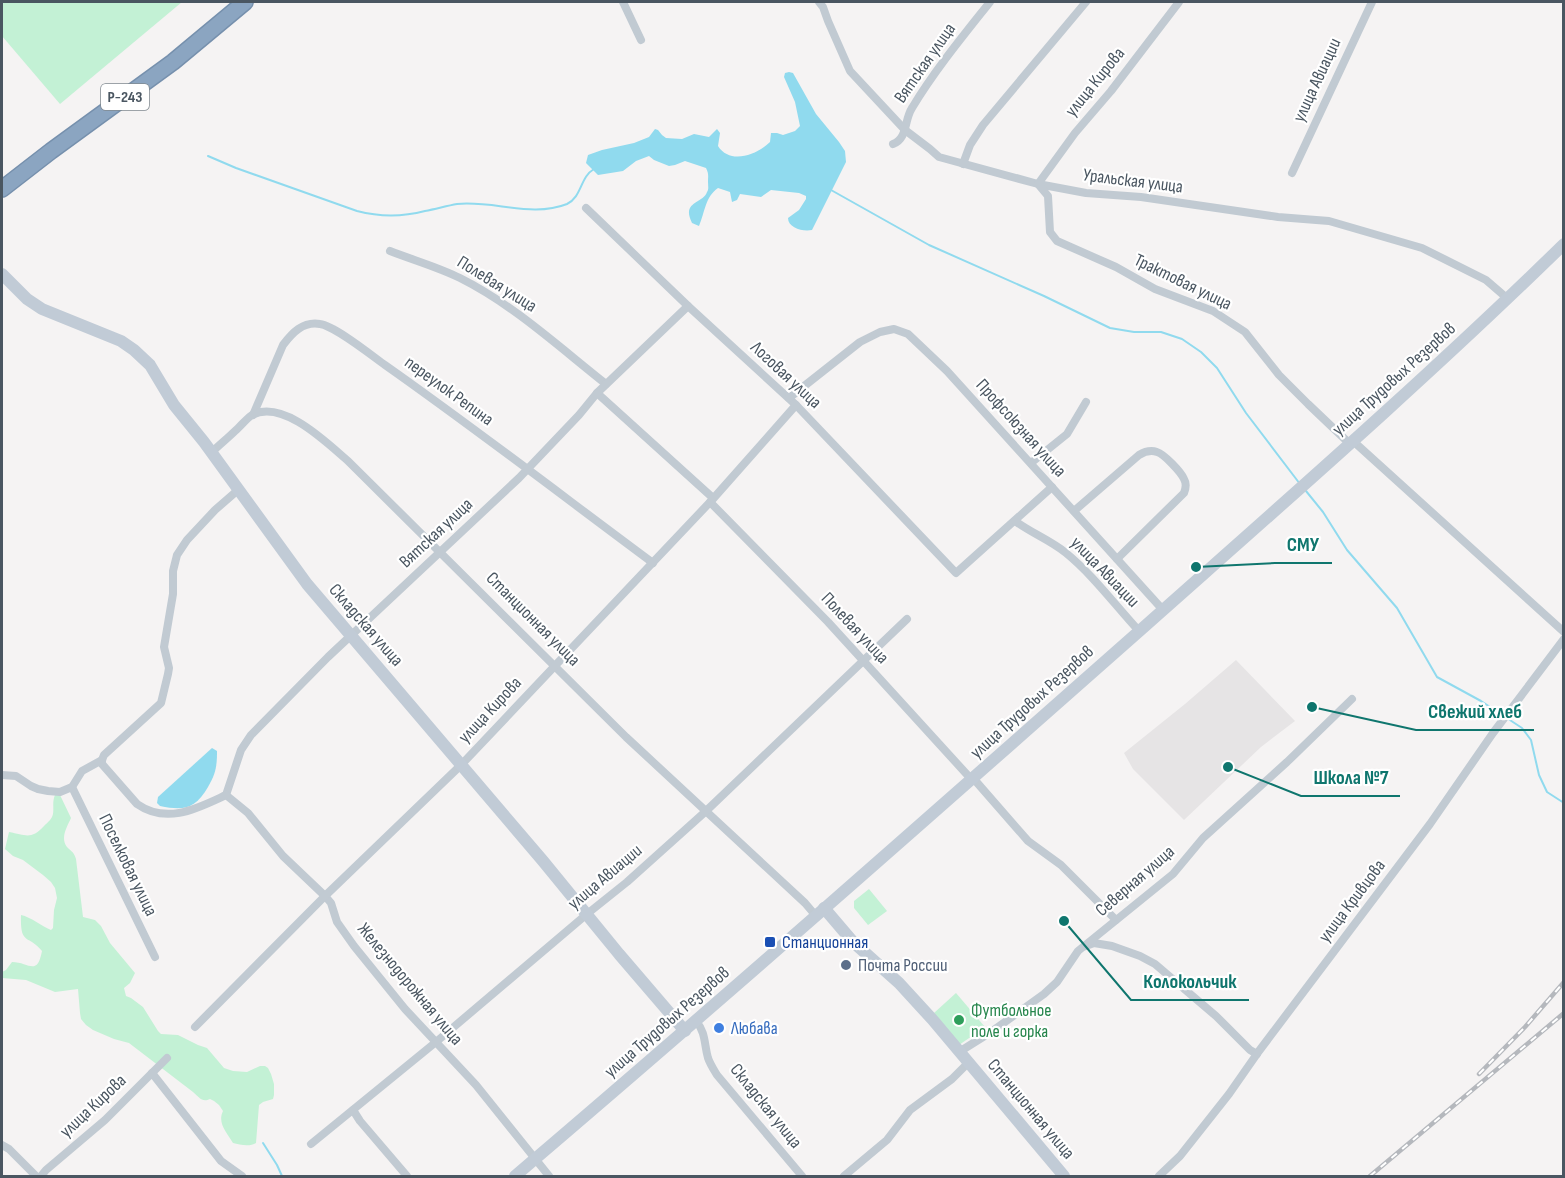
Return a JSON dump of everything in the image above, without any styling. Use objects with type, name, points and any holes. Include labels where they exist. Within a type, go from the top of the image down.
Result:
[{"type":"highway","name":"Р-243","points":[[2,189],[173,62],[245,2]]},
{"type":"street","points":[[623,2],[641,40]]},
{"type":"street","name":"Вятская улица","points":[[893,144],[901,139],[907,117],[927,84],[990,2]]},
{"type":"street","points":[[963,164],[970,145],[983,125],[1086,2]]},
{"type":"street","name":"улица Кирова","points":[[1038,184],[1075,133],[1111,91],[1179,2]]},
{"type":"street","name":"улица Авиации","points":[[1292,173],[1372,2]]},
{"type":"street","name":"Уральская улица","points":[[824,3],[828,21],[846,66],[905,130],[939,157],[1038,184],[1086,193],[1141,197],[1278,217],[1329,221],[1422,248],[1486,280],[1508,299]]},
{"type":"street","name":"Трактовая улица","points":[[1038,184],[1048,196],[1050,232],[1057,241],[1116,267],[1155,290],[1213,311],[1245,332],[1280,375],[1308,404],[1563,632]]},
{"type":"street","name":"Логовая улица","points":[[586,208],[688,306],[789,398],[956,573],[1015,521]]},
{"type":"street","name":"улица Трудовых Резервов","points":[[515,1176],[696,1022],[1289,498],[1508,299],[1563,244]]},
{"type":"street","name":"Полевая улица","points":[[390,251],[444,270],[490,295],[526,320],[606,384]]},
{"type":"street","name":"Складская улица","points":[[2,274],[27,299],[42,309],[121,341],[135,350],[150,365],[174,405],[307,584],[462,764],[685,1031]]},
{"type":"street","name":"Вятская улица","points":[[226,795],[245,742],[352,635],[527,470],[597,393],[688,306]]},
{"type":"street","name":"переулок Репина","points":[[253,415],[289,336],[298,328],[311,323],[319,323],[334,329],[403,377],[652,562]]},
{"type":"street","name":"Профсоюзная улица","points":[[789,398],[860,342],[894,329],[908,334],[947,371],[1163,609]]},
{"type":"street","name":"Полевая улица","points":[[597,393],[712,500],[828,622],[1028,841],[1061,865],[1116,920]]},
{"type":"street","points":[[1031,464],[1067,434],[1086,402]]},
{"type":"street","name":"улица Кирова","points":[[195,1027],[325,896],[462,764],[712,500],[796,405]]},
{"type":"street","name":"Станционная улица","points":[[253,415],[265,412],[278,413],[309,427],[348,461],[705,812],[899,983],[1064,1176]]},
{"type":"street","points":[[211,453],[253,415]]},
{"type":"street","name":"улица Авиации","points":[[1074,511],[1145,452],[1162,454],[1175,467],[1185,480],[1184,493],[1117,559]]},
{"type":"street","points":[[1015,521],[1052,487]]},
{"type":"street","points":[[2,775],[16,776],[31,786],[48,791],[60,792],[72,787],[82,771],[102,760],[104,755],[161,703],[169,668],[164,647],[177,555],[187,540],[215,510],[238,490]]},
{"type":"street","name":"улица Авиации","points":[[1015,521],[1068,555],[1139,631]]},
{"type":"street","name":"улица Авиации","points":[[311,1144],[627,882],[705,812],[907,619]]},
{"type":"street","name":"улица Кривцова","points":[[1159,1176],[1180,1156],[1229,1094],[1431,824],[1493,733],[1563,639]]},
{"type":"street","name":"Северная улица","points":[[959,1052],[1044,994],[1057,982],[1074,955],[1173,874],[1203,838],[1352,699]]},
{"type":"street","points":[[102,760],[102,764],[137,804],[157,812],[182,814],[226,795]]},
{"type":"street","name":"Поселковая улица","points":[[72,787],[155,957]]},
{"type":"street","name":"Железнодорожная улица","points":[[226,795],[248,813],[284,856],[331,903],[337,922],[345,934],[405,1009],[476,1086],[549,1176]]},
{"type":"street","points":[[1082,948],[1090,944],[1101,944],[1145,958],[1164,971],[1257,1054]]},
{"type":"street","name":"Складская улица","points":[[696,1022],[703,1031],[709,1060],[717,1075],[802,1176]]},
{"type":"street","name":"улица Кирова","points":[[41,1176],[105,1120],[167,1058]]},
{"type":"street","points":[[844,1176],[887,1140],[910,1110],[952,1079],[968,1063]]},
{"type":"street","points":[[152,1072],[221,1161],[242,1176]]},
{"type":"street","points":[[353,1110],[407,1176]]},
{"type":"street","points":[[2,1144],[36,1176]]},
{"type":"shaded area","points":[[1236,660],[1295,721],[1261,747],[1184,820],[1133,769],[1124,753]]},
{"type":"green space","points":[[2,2],[182,2],[60,104],[2,36]]},
{"type":"green space","points":[[55,795],[60,795],[71,818],[64,840],[76,859],[83,917],[95,920],[101,926],[110,943],[135,973],[130,983],[124,988],[126,996],[143,1007],[161,1034],[178,1035],[207,1048],[224,1068],[247,1072],[260,1066],[268,1068],[274,1084],[274,1095],[273,1099],[259,1105],[256,1143],[242,1145],[233,1143],[222,1124],[223,1111],[219,1105],[210,1099],[201,1099],[129,1043],[114,1039],[86,1025],[81,1019],[78,989],[55,992],[26,980],[2,978],[2,972],[12,962],[35,966],[40,959],[42,951],[24,936],[21,915],[51,930],[53,928],[57,898],[55,888],[43,875],[5,849],[9,832],[32,835],[48,822],[53,814]]},
{"type":"green space","points":[[869,889],[887,911],[868,925],[854,908],[854,901]]},
{"type":"green space","name":"Футбольное поле и горка","points":[[956,993],[985,1027],[959,1045],[934,1013]]},
{"type":"water","points":[[785,73],[793,73],[816,114],[845,151],[846,162],[812,230],[804,230],[790,224],[788,218],[799,210],[806,199],[806,196],[799,193],[771,190],[761,197],[740,194],[737,200],[732,202],[730,192],[718,188],[708,200],[699,226],[692,223],[689,211],[708,191],[706,168],[685,161],[669,166],[649,156],[636,161],[623,171],[598,175],[586,163],[588,155],[634,143],[649,137],[655,129],[666,138],[682,139],[694,134],[709,137],[717,129],[720,133],[718,146],[723,152],[736,157],[758,151],[770,142],[771,133],[783,135],[795,131],[800,126],[795,102],[784,77]]},
{"type":"water","points":[[212,748],[217,751],[216,769],[208,787],[198,800],[182,808],[160,806],[157,803],[158,797]]},
{"type":"waterway","points":[[208,156],[357,211],[391,216],[471,203],[526,209],[554,208],[572,201],[586,177],[594,169]]},
{"type":"waterway","points":[[831,190],[929,245],[1110,328],[1134,332],[1161,332],[1182,339],[1201,352],[1217,368],[1246,413],[1300,484]]},
{"type":"waterway","points":[[1306,491],[1323,512],[1347,550],[1397,608],[1437,677],[1481,701],[1522,728],[1531,740],[1539,775],[1547,792],[1564,803]]},
{"type":"waterway","points":[[263,1143],[282,1176]]},
{"type":"railway","points":[[1479,1074],[1525,1027],[1564,982]]},
{"type":"railway","points":[[1370,1176],[1564,1013]]},
{"type":"place","name":"СМУ","points":[[1196,567]]},
{"type":"place","name":"Свежий хлеб","points":[[1312,707]]},
{"type":"place","name":"Школа №7","points":[[1228,767]]},
{"type":"place","name":"Колокольчик","points":[[1064,921]]},
{"type":"place","name":"Станционная","points":[[770,942]]},
{"type":"place","name":"Почта России","points":[[846,965]]},
{"type":"place","name":"Футбольное поле и горка","points":[[959,1020]]},
{"type":"place","name":"Любава","points":[[719,1028]]}]
